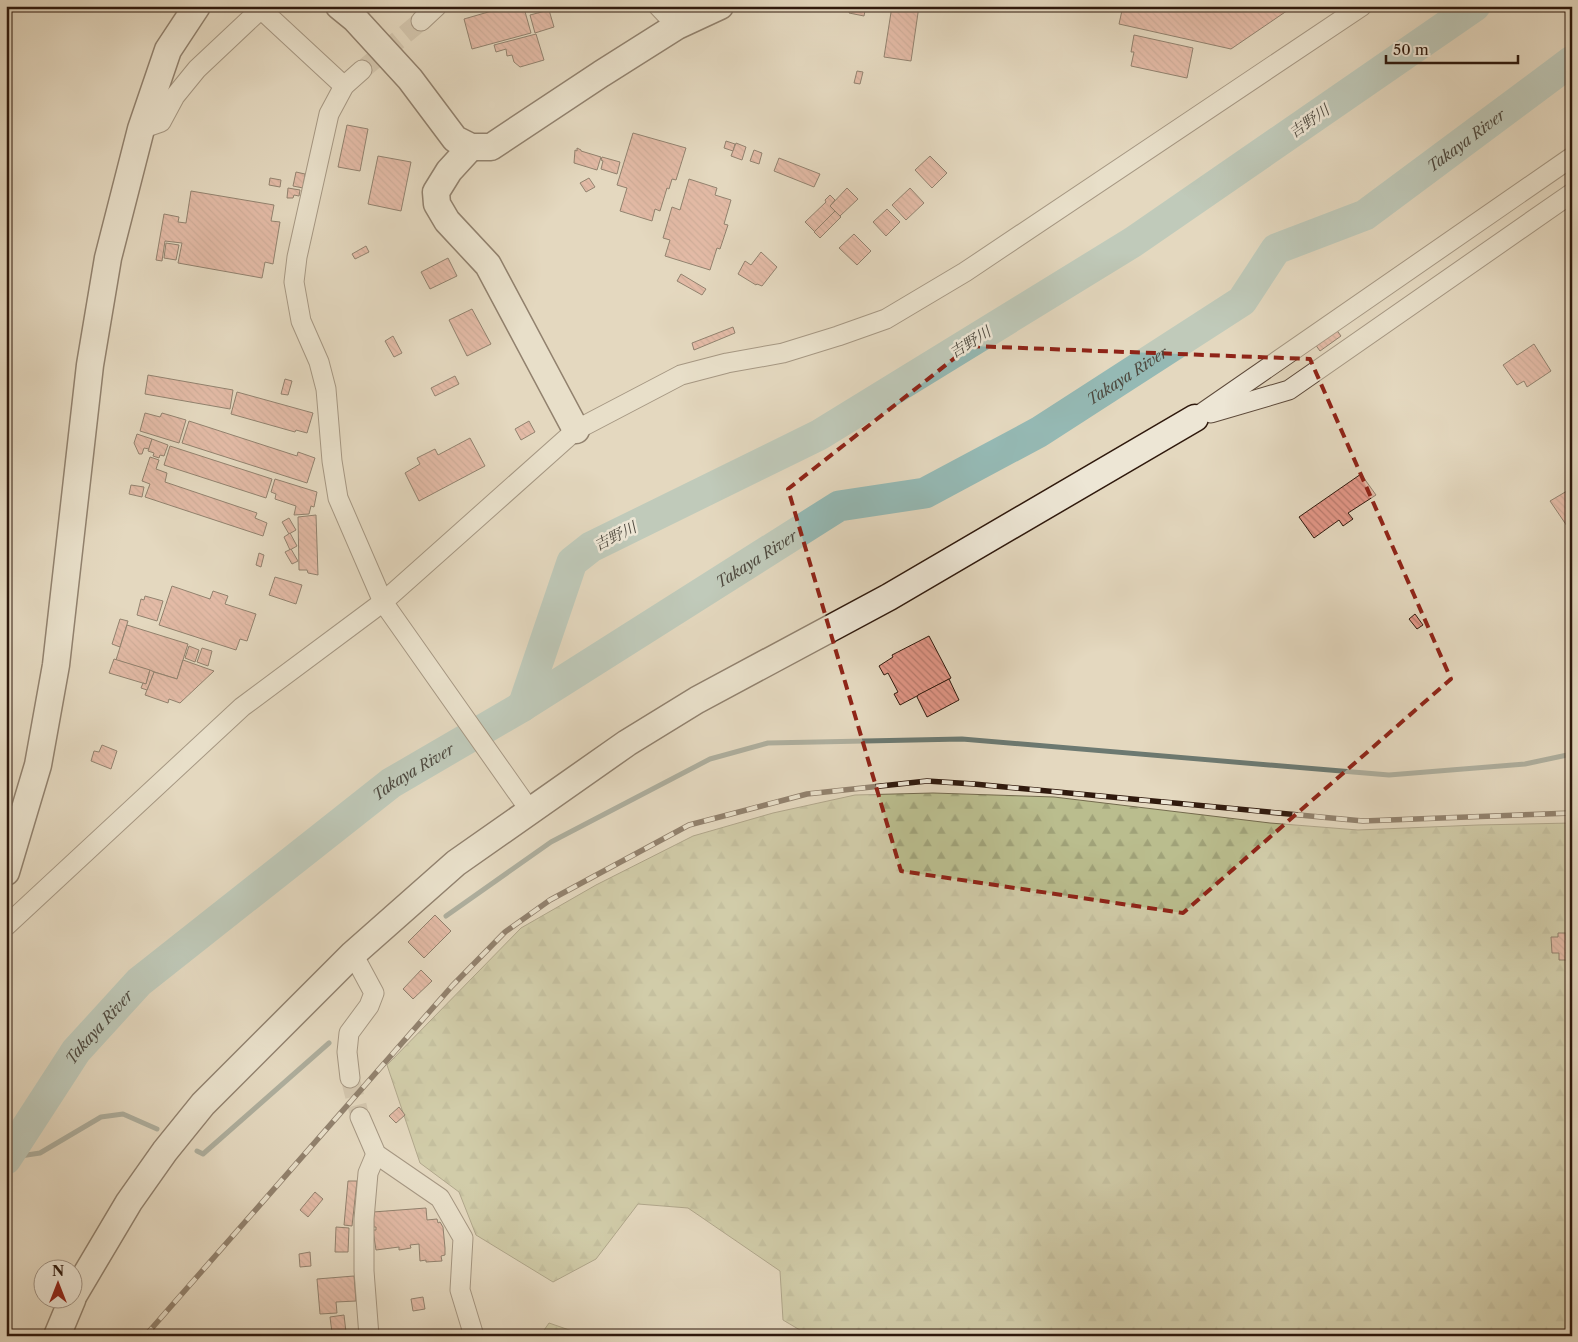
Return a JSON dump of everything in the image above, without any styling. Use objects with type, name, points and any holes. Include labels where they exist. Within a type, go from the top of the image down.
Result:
[{"type":"street","points":[[6,872],[38,765],[56,665],[90,365],[108,258],[141,129],[168,50],[197,6]]},
{"type":"street","points":[[340,6],[355,19],[410,79],[455,138],[471,147],[491,147],[677,26],[720,6]]},
{"type":"street","points":[[421,21],[437,6]]},
{"type":"street","points":[[658,6],[677,26]]},
{"type":"street","points":[[6,926],[242,707],[385,605],[576,430],[681,376],[727,363],[783,353],[886,319],[965,272],[1362,6]]},
{"type":"street","points":[[141,129],[161,122],[175,96],[197,69],[263,8],[344,86]]},
{"type":"street","points":[[362,70],[344,86],[329,114],[297,257],[294,282],[301,320],[319,362],[326,389],[332,461],[338,498],[385,605],[530,812]]},
{"type":"street","points":[[471,147],[449,170],[436,192],[437,204],[447,221],[488,265],[576,430]]},
{"type":"street","points":[[82,1282],[129,1202],[203,1104],[353,954],[456,863],[627,743],[696,700],[888,597],[1195,418],[1572,157]]},
{"type":"street","points":[[1195,418],[1289,390],[1572,193]]},
{"type":"street","points":[[350,1078],[347,1052],[350,1033],[369,1006],[374,993],[353,954]]},
{"type":"street","points":[[360,1117],[376,1154],[440,1198],[463,1238],[460,1290],[474,1336]]},
{"type":"street","points":[[369,1336],[364,1271],[364,1219],[368,1173],[376,1154]]},
{"type":"street","points":[[57,1336],[68,1310]]},
{"type":"highlighted area","points":[[970,346],[1310,359],[1451,679],[1183,913],[901,871],[788,489]]},
{"type":"green space","points":[[933,793],[1054,797],[1270,823],[1358,830],[1572,823],[1572,1336],[810,1336],[783,1320],[780,1271],[688,1208],[638,1204],[596,1259],[553,1282],[476,1235],[459,1192],[420,1163],[387,1065],[521,928],[596,885],[693,836],[773,813],[855,795]]},
{"type":"green space","points":[[549,1323],[578,1333],[595,1336],[540,1336]]},
{"type":"building","points":[[509,6],[511,11],[524,8],[531,33],[472,49],[464,19]]},
{"type":"building","points":[[837,6],[866,6],[864,16],[849,13],[850,9]]},
{"type":"building","points":[[892,6],[919,6],[911,61],[884,57]]},
{"type":"building","points":[[1123,6],[1210,6],[1231,11],[1237,6],[1294,6],[1231,49],[1119,24]]},
{"type":"building","points":[[549,10],[554,27],[535,33],[530,15]]},
{"type":"building","points":[[536,34],[544,60],[520,67],[514,62],[512,55],[507,56],[506,49],[496,52],[494,45]]},
{"type":"building","points":[[1134,35],[1193,48],[1187,78],[1131,66],[1134,52],[1131,52]]},
{"type":"building","points":[[857,71],[863,72],[860,84],[854,83]]},
{"type":"building","points":[[347,125],[368,129],[360,171],[338,167]]},
{"type":"building","points":[[633,133],[686,148],[676,180],[672,179],[669,189],[667,188],[660,211],[655,209],[652,221],[620,211],[627,188],[617,185]]},
{"type":"building","points":[[726,141],[735,144],[733,151],[724,148]]},
{"type":"building","points":[[736,143],[746,147],[742,160],[731,156]]},
{"type":"building","points":[[577,148],[601,157],[597,170],[574,163],[575,150],[577,151]]},
{"type":"building","points":[[754,150],[762,153],[759,164],[750,161]]},
{"type":"building","points":[[378,156],[411,162],[401,211],[368,204]]},
{"type":"building","points":[[930,156],[947,173],[932,188],[915,170]]},
{"type":"building","points":[[602,157],[620,162],[617,174],[601,169]]},
{"type":"building","points":[[779,158],[820,174],[814,187],[774,171]]},
{"type":"building","points":[[296,172],[305,174],[303,188],[293,186]]},
{"type":"building","points":[[270,178],[281,180],[280,187],[269,185]]},
{"type":"building","points":[[589,178],[595,187],[586,192],[580,183]]},
{"type":"building","points":[[689,179],[717,188],[715,195],[731,200],[724,224],[728,225],[720,249],[717,248],[710,270],[665,256],[670,240],[663,238],[672,207],[680,210]]},
{"type":"building","points":[[288,188],[300,190],[299,196],[294,195],[293,198],[287,198]]},
{"type":"building","points":[[847,188],[858,199],[840,216],[830,206]]},
{"type":"building","points":[[910,188],[924,203],[906,220],[892,205]]},
{"type":"building","points":[[191,191],[274,205],[271,221],[280,222],[273,264],[265,262],[262,278],[178,263],[182,243],[165,241],[162,261],[156,260],[164,214],[179,217],[178,222],[186,223]]},
{"type":"building","points":[[830,195],[835,200],[830,206],[835,211],[815,232],[805,222],[826,202],[825,200]]},
{"type":"building","points":[[887,209],[900,222],[886,236],[873,222]]},
{"type":"building","points":[[835,211],[841,217],[820,238],[814,232]]},
{"type":"building","points":[[854,234],[871,251],[857,265],[839,248]]},
{"type":"building","points":[[166,243],[179,245],[176,260],[164,258]]},
{"type":"building","points":[[366,246],[369,252],[355,259],[352,254]]},
{"type":"building","points":[[761,252],[777,267],[762,286],[756,285],[738,274],[745,261],[751,265]]},
{"type":"building","points":[[448,258],[457,276],[430,289],[421,272]]},
{"type":"building","points":[[681,274],[706,289],[702,295],[677,281]]},
{"type":"building","points":[[472,309],[491,344],[467,356],[449,320]]},
{"type":"building","points":[[1333,325],[1341,336],[1320,351],[1312,340]]},
{"type":"building","points":[[733,327],[735,333],[694,350],[692,343]]},
{"type":"building","points":[[393,336],[402,353],[394,357],[385,341]]},
{"type":"building","points":[[1534,344],[1551,371],[1527,387],[1524,381],[1517,385],[1503,365]]},
{"type":"building","points":[[148,375],[233,390],[230,409],[145,394]]},
{"type":"building","points":[[455,376],[459,384],[435,396],[431,388]]},
{"type":"building","points":[[285,379],[292,381],[288,395],[281,394]]},
{"type":"building","points":[[237,392],[313,413],[307,433],[296,430],[295,432],[231,414]]},
{"type":"building","points":[[145,413],[160,417],[162,413],[186,420],[179,443],[140,431]]},
{"type":"building","points":[[189,421],[297,456],[298,452],[315,458],[307,483],[182,443]]},
{"type":"building","points":[[529,421],[535,432],[521,440],[515,429]]},
{"type":"building","points":[[137,434],[152,439],[149,449],[144,448],[142,454],[139,454],[134,443]]},
{"type":"building","points":[[470,438],[485,466],[419,501],[405,473],[420,464],[417,458],[435,449],[438,455]]},
{"type":"building","points":[[152,439],[168,445],[164,456],[160,455],[159,458],[153,456],[154,453],[148,451]]},
{"type":"building","points":[[170,446],[272,479],[266,498],[164,465]]},
{"type":"building","points":[[150,457],[159,460],[156,469],[167,473],[165,482],[257,513],[255,518],[267,523],[263,536],[145,497],[150,484],[142,481]]},
{"type":"building","points":[[1361,474],[1376,495],[1348,513],[1353,519],[1343,526],[1339,520],[1314,538],[1299,517]]},
{"type":"building","points":[[275,479],[317,492],[314,507],[311,506],[309,514],[294,515],[296,506],[275,499],[276,494],[271,492]]},
{"type":"building","points":[[131,485],[144,487],[142,497],[129,494]]},
{"type":"building","points":[[1572,488],[1572,523],[1567,526],[1550,501]]},
{"type":"building","points":[[316,515],[318,575],[308,573],[307,570],[299,570],[298,517]]},
{"type":"building","points":[[289,518],[296,530],[289,534],[282,522]]},
{"type":"building","points":[[290,533],[297,546],[290,550],[284,537]]},
{"type":"building","points":[[291,549],[298,561],[292,564],[285,552]]},
{"type":"building","points":[[259,553],[264,555],[261,567],[256,565]]},
{"type":"building","points":[[275,577],[302,585],[296,604],[269,595]]},
{"type":"building","points":[[172,586],[210,599],[213,591],[228,596],[225,604],[256,614],[247,641],[240,639],[236,650],[159,625]]},
{"type":"building","points":[[145,596],[163,601],[157,621],[137,615],[141,599],[144,600]]},
{"type":"building","points":[[1415,614],[1423,625],[1417,629],[1409,619]]},
{"type":"building","points":[[120,619],[128,621],[120,647],[112,644]]},
{"type":"building","points":[[127,625],[188,644],[177,679],[116,660]]},
{"type":"building","points":[[929,636],[951,678],[900,705],[894,694],[898,692],[888,673],[884,675],[879,666],[893,657],[892,655]]},
{"type":"building","points":[[189,646],[199,650],[195,662],[185,658]]},
{"type":"building","points":[[202,648],[212,651],[208,666],[197,662]]},
{"type":"building","points":[[114,659],[150,670],[146,684],[109,673]]},
{"type":"building","points":[[183,660],[214,671],[180,703],[169,699],[168,703],[145,695],[154,672],[177,679]]},
{"type":"building","points":[[150,670],[154,672],[147,690],[141,688],[143,683],[146,684]]},
{"type":"building","points":[[949,679],[959,700],[927,717],[917,697],[918,695]]},
{"type":"building","points":[[102,745],[117,751],[111,769],[91,761],[94,751],[99,752]]},
{"type":"building","points":[[435,915],[451,931],[424,958],[408,942]]},
{"type":"building","points":[[1558,933],[1566,933],[1566,940],[1572,940],[1572,952],[1566,952],[1567,960],[1559,960],[1559,953],[1552,953],[1551,937],[1558,937]]},
{"type":"building","points":[[421,970],[432,981],[413,999],[403,989]]},
{"type":"building","points":[[399,1107],[405,1115],[396,1123],[389,1116]]},
{"type":"building","points":[[348,1181],[357,1181],[352,1226],[344,1225]]},
{"type":"building","points":[[315,1192],[323,1199],[308,1217],[300,1210]]},
{"type":"building","points":[[426,1208],[427,1220],[437,1219],[438,1223],[440,1222],[443,1227],[445,1255],[441,1256],[442,1261],[420,1261],[419,1244],[410,1245],[411,1248],[399,1250],[399,1247],[376,1250],[373,1230],[376,1230],[376,1227],[374,1227],[373,1212]]},
{"type":"building","points":[[336,1227],[349,1228],[348,1252],[335,1252]]},
{"type":"building","points":[[310,1252],[311,1266],[300,1267],[299,1254]]},
{"type":"building","points":[[354,1276],[356,1301],[336,1302],[337,1313],[320,1314],[317,1279]]},
{"type":"building","points":[[423,1297],[425,1309],[413,1311],[411,1299]]},
{"type":"building","points":[[344,1315],[346,1332],[332,1333],[330,1317]]},
{"type":"waterway","name":"吉野川","points":[[523,706],[572,562],[591,547],[819,435],[1133,242],[1475,6]]},
{"type":"waterway","name":"Takaya River","points":[[6,1159],[76,1051],[139,982],[391,783],[523,706],[839,506],[925,493],[1039,432],[1242,301],[1276,249],[1365,215],[1572,61]]},
{"type":"waterway","points":[[446,916],[551,842],[710,759],[768,743],[962,739],[1389,775],[1525,764],[1572,754]]},
{"type":"waterway","points":[[197,1151],[203,1154],[329,1043]]},
{"type":"waterway","points":[[7,1158],[40,1153],[101,1117],[123,1114],[157,1129]]},
{"type":"tunnel","points":[[362,70],[421,21]]},
{"type":"tunnel","points":[[350,1078],[360,1117]]},
{"type":"railway","points":[[145,1336],[452,986],[505,932],[550,900],[689,825],[807,794],[927,781],[1363,821],[1572,813]]}]
